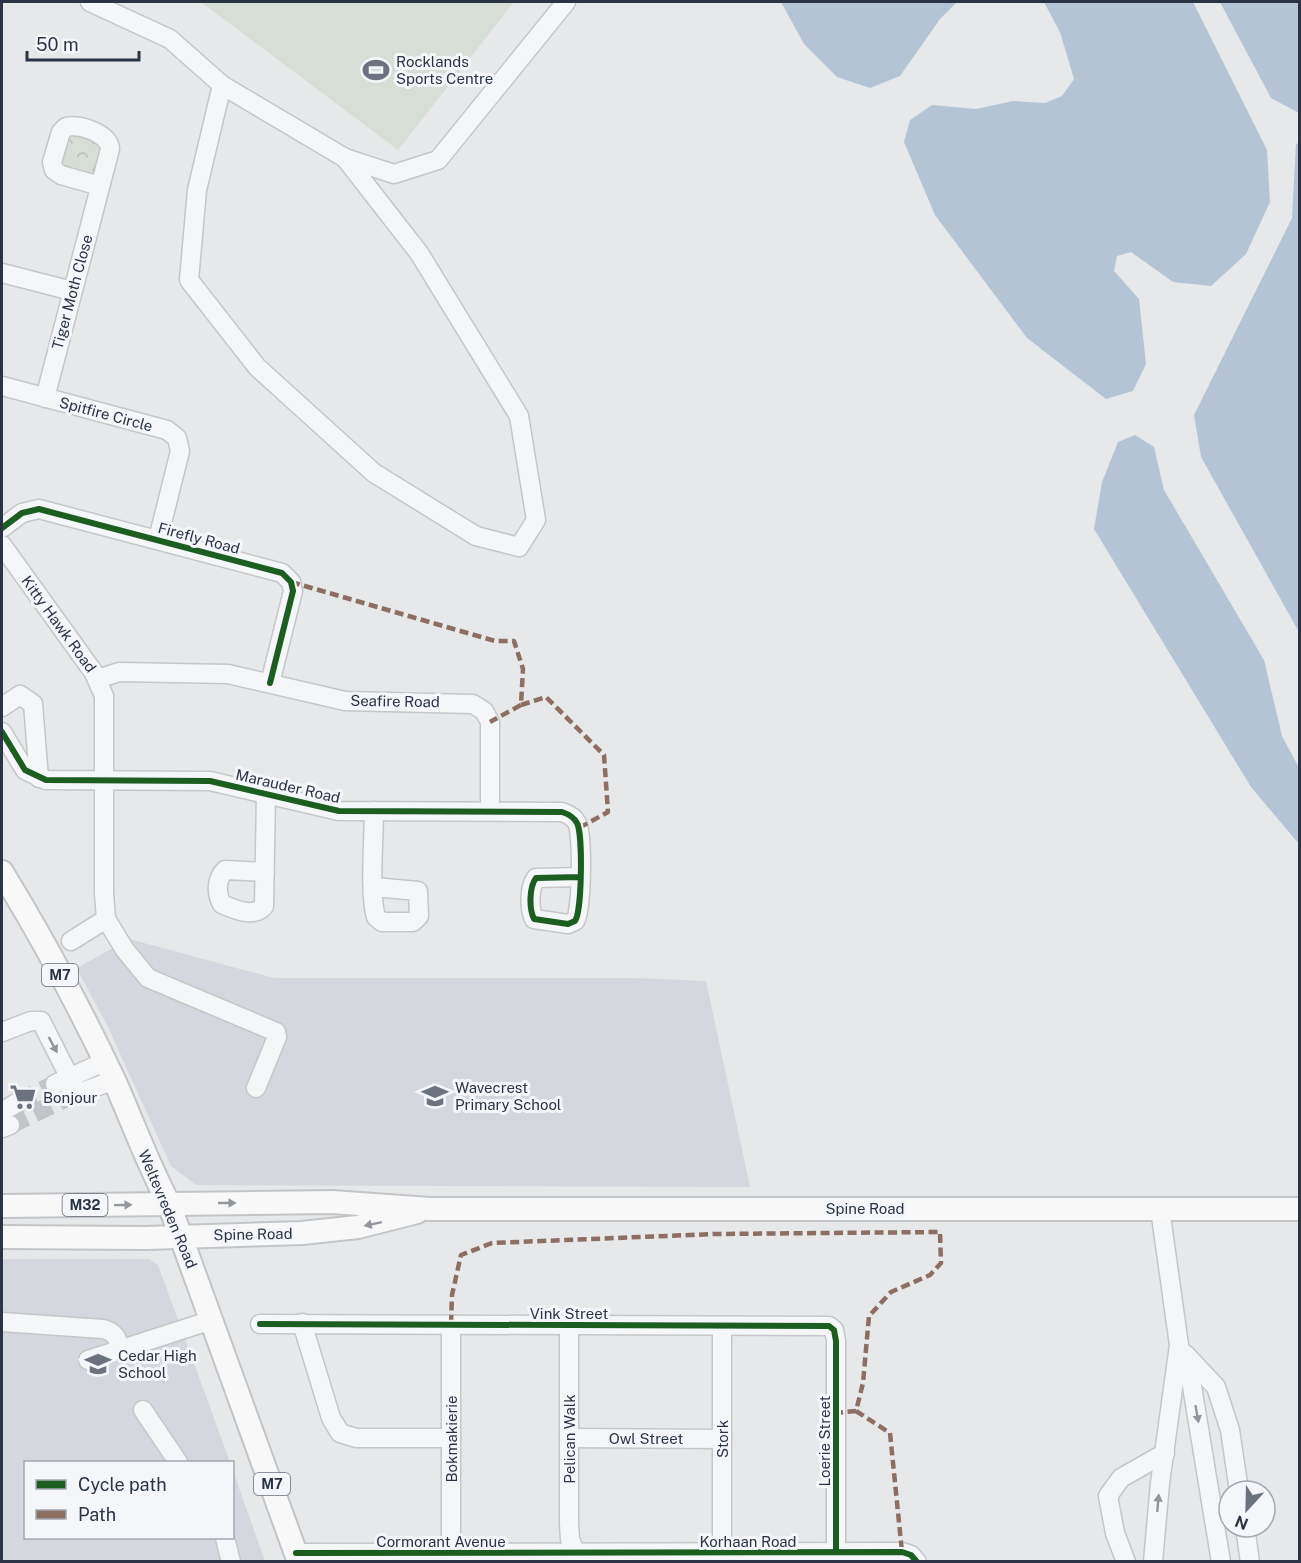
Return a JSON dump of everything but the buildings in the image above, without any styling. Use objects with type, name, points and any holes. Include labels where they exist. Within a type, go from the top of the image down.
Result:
[{"type":"main road","name":"Weltevreden Road","points":[[2,872],[53,961],[109,1071],[149,1167],[169,1204],[298,1557]]},
{"type":"main road","name":"Spine Road","points":[[2,1206],[332,1202],[430,1209],[1299,1209]]},
{"type":"main road","name":"Spine Road","points":[[2,1237],[146,1238],[302,1233],[375,1223],[430,1209]]},
{"type":"street","points":[[90,2],[170,39],[222,85],[345,158],[394,174],[438,160],[566,2]]},
{"type":"street","points":[[222,85],[197,190],[189,280],[257,367],[374,473],[476,536],[519,547],[536,520],[519,416],[419,253],[345,158]]},
{"type":"street","name":"Tiger Moth Close","points":[[45,398],[100,186]]},
{"type":"street","points":[[2,273],[72,291]]},
{"type":"street","name":"Spitfire Circle","points":[[2,386],[167,430],[174,435],[180,451],[158,539]]},
{"type":"street","name":"Firefly Road","points":[[2,528],[22,513],[39,509],[278,572],[289,579],[292,596],[270,682]]},
{"type":"street","name":"Kitty Hawk Road","points":[[2,545],[98,679],[105,703],[104,893],[106,919]]},
{"type":"street","name":"Seafire Road","points":[[98,679],[119,672],[215,673],[243,676],[345,701],[466,702],[477,706],[490,722],[490,811]]},
{"type":"street","points":[[2,707],[20,695],[33,704],[39,778]]},
{"type":"street","points":[[2,732],[25,770],[39,778]]},
{"type":"street","name":"Marauder Road","points":[[39,778],[105,781],[210,781],[329,810],[558,811],[573,817],[579,828],[580,877]]},
{"type":"street","points":[[264,873],[266,794]]},
{"type":"street","points":[[374,811],[374,887]]},
{"type":"street","points":[[71,941],[106,919],[124,950],[148,978],[276,1032],[277,1037],[256,1088]]},
{"type":"street","points":[[2,1032],[31,1021],[41,1021],[68,1088],[109,1071]]},
{"type":"street","points":[[4,1122],[18,1102]]},
{"type":"street","points":[[1160,1209],[1221,1562]]},
{"type":"street","points":[[88,1360],[212,1320]]},
{"type":"street","points":[[2,1323],[112,1331],[118,1338],[120,1350]]},
{"type":"street","points":[[302,1323],[331,1418],[340,1433],[356,1438],[451,1438]]},
{"type":"street","name":"Vink Street","points":[[260,1324],[825,1326],[834,1330]]},
{"type":"street","name":"Bokmakierie","points":[[451,1553],[452,1324]]},
{"type":"street","name":"Pelican Walk","points":[[568,1325],[569,1524],[570,1539],[577,1557]]},
{"type":"street","name":"Stork","points":[[722,1326],[722,1552]]},
{"type":"street","name":"Loerie Street","points":[[834,1330],[836,1341],[836,1552]]},
{"type":"street","points":[[1153,1562],[1165,1453],[1183,1351]]},
{"type":"street","points":[[1183,1351],[1216,1387],[1226,1410],[1237,1479]]},
{"type":"street","points":[[143,1410],[177,1461]]},
{"type":"street","name":"Owl Street","points":[[569,1438],[722,1439]]},
{"type":"street","points":[[1126,1562],[1115,1533],[1108,1496],[1121,1478],[1165,1453]]},
{"type":"street","points":[[225,1539],[231,1562]]},
{"type":"street","points":[[1247,1539],[1250,1562]]},
{"type":"street","name":"Korhaan Road","points":[[577,1557],[722,1552],[902,1552],[911,1555],[917,1562]]},
{"type":"street","name":"Cormorant Avenue","points":[[298,1557],[451,1553],[577,1557]]},
{"type":"shaded area","name":"Wavecrest Primary School","points":[[129,939],[274,978],[635,978],[706,981],[750,1187],[196,1185],[171,1166],[107,1025],[78,971],[79,967]]},
{"type":"shaded area","name":"Cedar High School","points":[[2,1259],[149,1259],[158,1265],[230,1461],[24,1461],[24,1539],[234,1539],[234,1474],[265,1561],[2,1562]]},
{"type":"green space","name":"Rocklands Sports Centre","points":[[201,2],[514,2],[398,150]]},
{"type":"green space","points":[[70,133],[95,137],[103,147],[95,172],[91,174],[67,170],[60,164],[60,156]]},
{"type":"water","points":[[781,2],[957,2],[940,19],[900,76],[870,88],[837,77],[804,44]]},
{"type":"water","points":[[1044,2],[1193,2],[1267,150],[1270,202],[1246,254],[1211,286],[1173,282],[1131,252],[1117,256],[1114,271],[1139,299],[1146,364],[1133,391],[1106,399],[1027,338],[935,215],[904,142],[910,120],[932,105],[976,109],[1013,101],[1045,103],[1062,96],[1074,79],[1060,32]]},
{"type":"water","points":[[1220,2],[1299,2],[1299,113],[1271,98]]},
{"type":"water","points":[[1300,143],[1299,632],[1201,457],[1194,415],[1292,218],[1296,144]]},
{"type":"water","points":[[1135,435],[1154,447],[1164,490],[1264,660],[1282,736],[1299,768],[1299,844],[1251,787],[1094,529],[1102,482],[1118,442]]},
{"type":"tunnel","points":[[18,1102],[55,1084]]},
{"type":"tunnel","points":[[10,1125],[69,1097]]},
{"type":"marked path","points":[[291,582],[495,641],[514,641],[523,669],[521,705],[490,722]]},
{"type":"marked path","points":[[521,705],[546,697],[604,755],[608,812],[579,828]]},
{"type":"marked path","points":[[451,1324],[452,1295],[461,1255],[492,1243],[715,1234],[940,1232],[941,1263],[930,1275],[891,1292],[869,1316],[863,1383],[856,1411],[836,1413]]},
{"type":"marked path","points":[[856,1411],[890,1433],[902,1552]]},
{"type":"cycle path","points":[[2,528],[22,513],[39,509],[282,573],[291,582],[293,591],[270,683]]},
{"type":"cycle path","points":[[2,732],[25,770],[46,780],[210,781],[339,811],[562,812],[574,819],[579,830],[581,873],[577,915],[575,921],[568,924],[534,919],[530,898],[536,878],[580,877]]},
{"type":"cycle path","points":[[260,1324],[829,1326],[834,1330],[836,1341],[836,1552]]},
{"type":"cycle path","points":[[296,1553],[902,1552],[911,1555],[917,1562]]},
{"type":"place","name":"Rocklands Sports Centre","points":[[376,70]]},
{"type":"place","name":"Wavecrest Primary School","points":[[435,1096]]},
{"type":"place","name":"Bonjour","points":[[23,1097]]},
{"type":"place","name":"Cedar High School","points":[[98,1364]]}]
